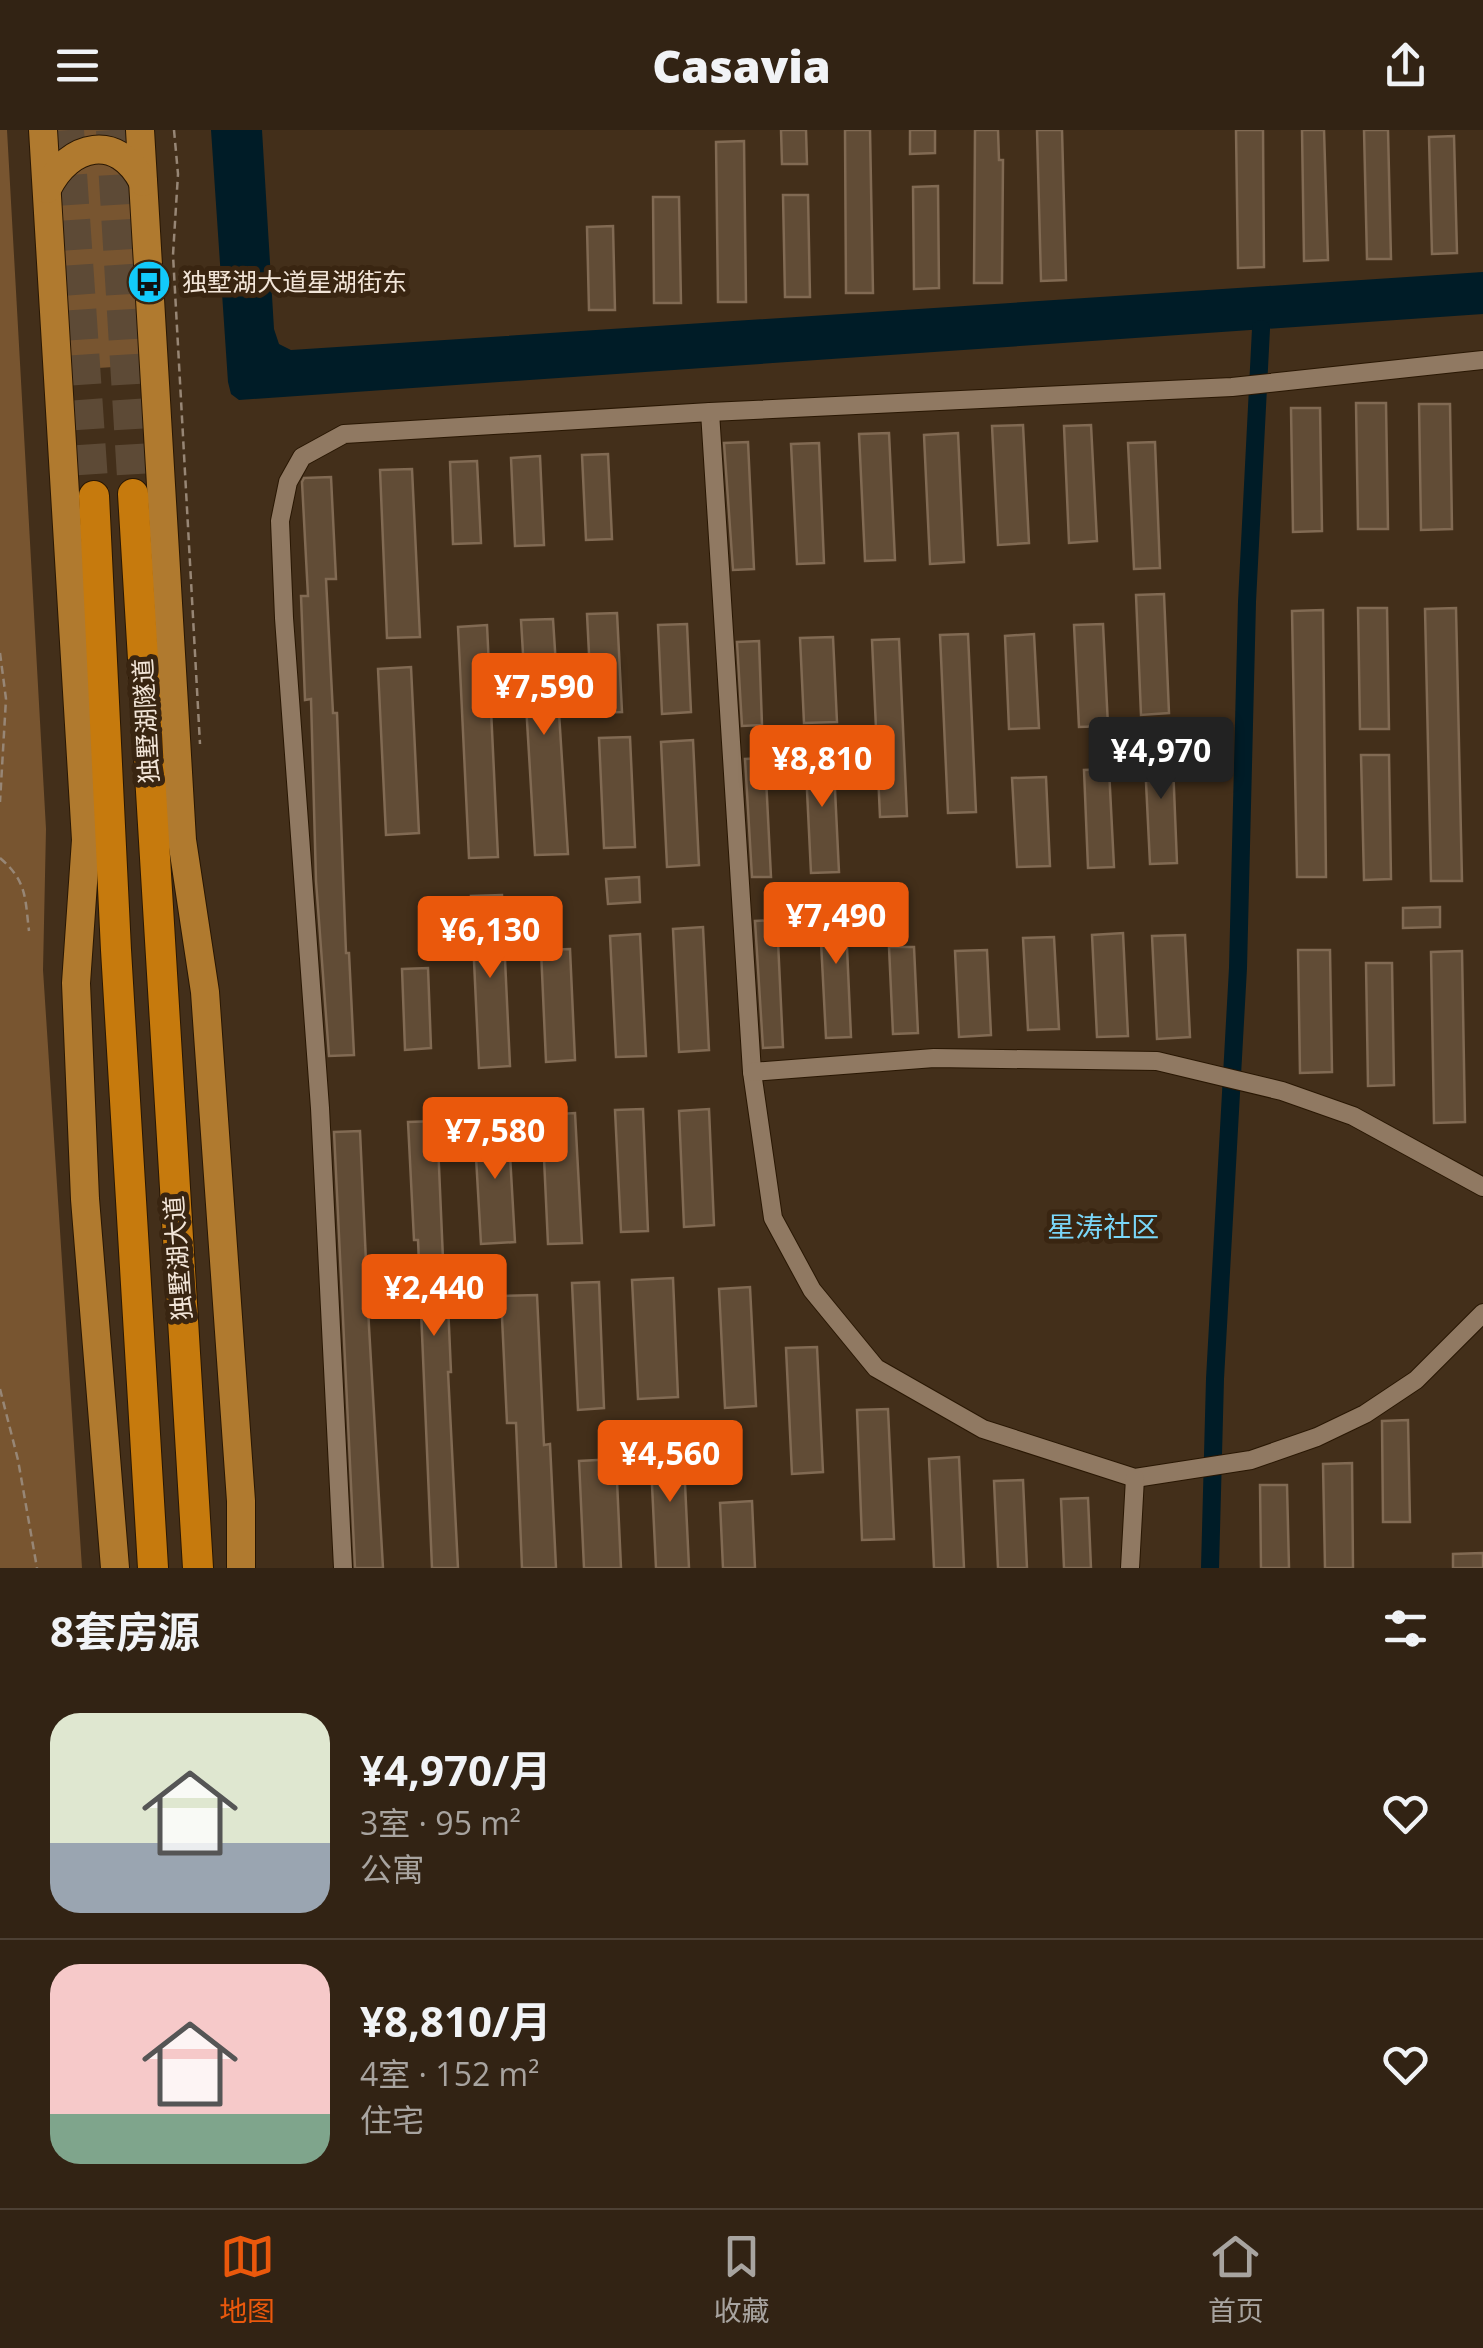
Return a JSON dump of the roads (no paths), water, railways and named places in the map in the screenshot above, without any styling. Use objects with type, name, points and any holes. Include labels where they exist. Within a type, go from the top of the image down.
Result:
[{"type":"highway","name":"独墅湖隧道","points":[[133,494],[158,948]]},
{"type":"highway","name":"独墅湖隧道","points":[[94,496],[116,950]]},
{"type":"highway","name":"独墅湖大道","points":[[158,948],[198,1568]]},
{"type":"highway","name":"独墅湖大道","points":[[116,950],[153,1568]]},
{"type":"main road","points":[[43,130],[86,840],[76,983],[84,1199],[115,1568]]},
{"type":"main road","points":[[140,130],[182,840],[205,992],[241,1502],[240,1568]]},
{"type":"main road","points":[[46,189],[63,163],[88,150],[114,153],[126,159],[143,182]]},
{"type":"street","points":[[343,1568],[320,1108],[280,521],[288,482],[302,457],[344,434],[1232,387],[1483,360]]},
{"type":"street","points":[[710,412],[752,1072],[773,1218],[812,1290],[876,1368],[984,1428],[1135,1478],[1251,1460],[1317,1437],[1365,1414],[1416,1380],[1483,1313]]},
{"type":"street","points":[[752,1072],[934,1058],[1157,1061],[1282,1090],[1353,1116],[1483,1187]]},
{"type":"street","points":[[1130,1568],[1135,1478]]},
{"type":"water","points":[[211,130],[262,130],[274,329],[279,344],[291,350],[1483,272],[1483,314],[239,400],[231,394],[228,382]]},
{"type":"waterway","points":[[1210,1568],[1215,1379],[1238,968],[1247,602],[1261,329]]},
{"type":"tunnel","points":[[69,130],[94,496]]},
{"type":"tunnel","points":[[111,130],[133,494]]},
{"type":"place","name":"独墅湖大道星湖街东","points":[[149,282]]},
{"type":"district","name":"星涛社区","points":[[1103,1227]]}]
